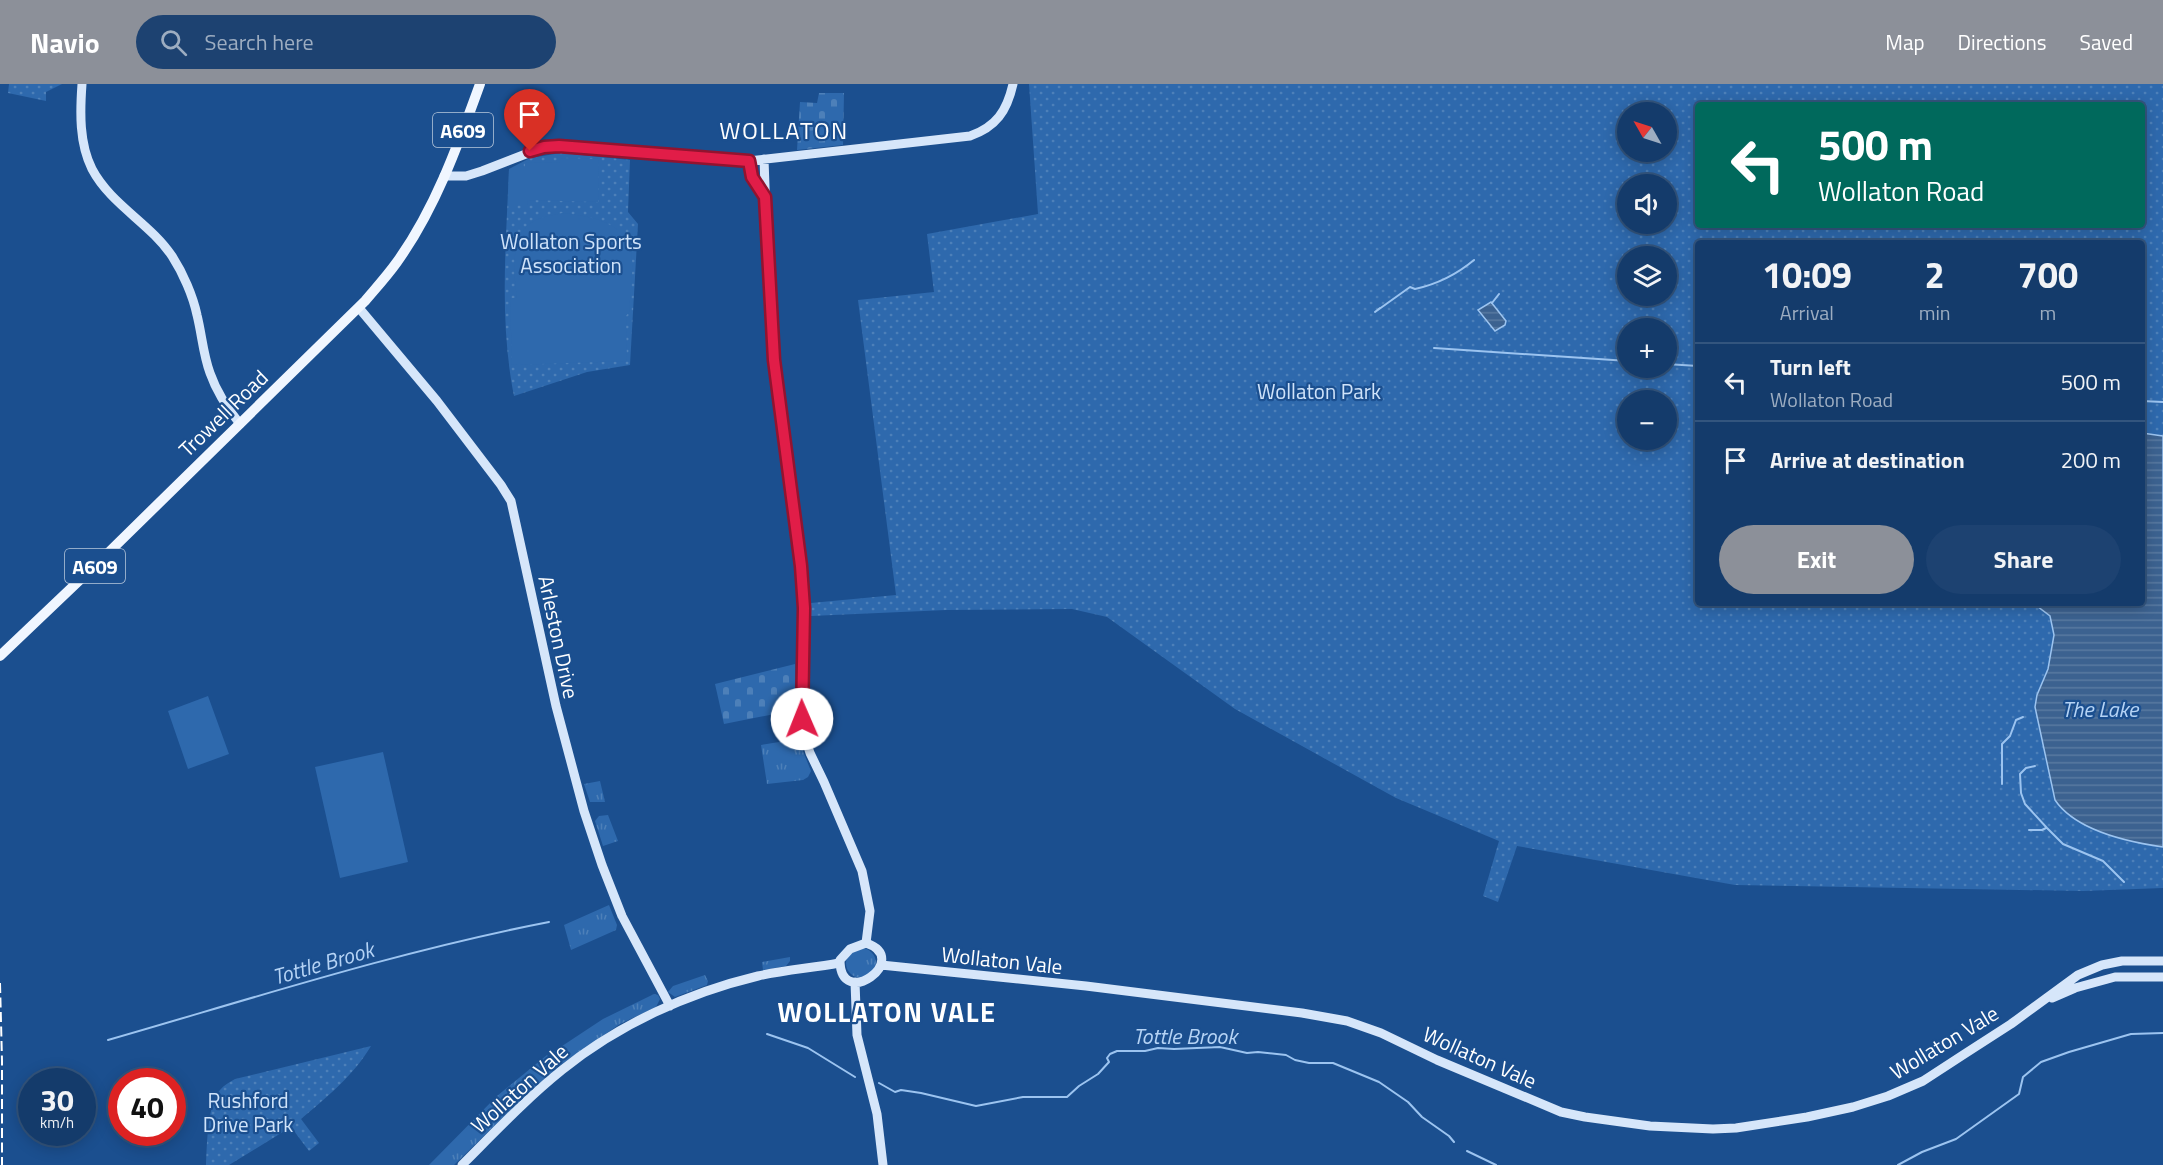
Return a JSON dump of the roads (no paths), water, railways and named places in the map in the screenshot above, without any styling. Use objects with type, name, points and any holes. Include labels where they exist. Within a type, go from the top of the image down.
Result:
[{"type":"main road","name":"A609","points":[[444,176],[480,84]]},
{"type":"main road","name":"Trowell Road","points":[[2,654],[359,308],[398,261],[425,215],[444,176]]},
{"type":"street","points":[[82,84],[82,136],[91,168],[111,196],[161,242],[173,257],[195,306],[210,375],[224,404],[240,424]]},
{"type":"street","points":[[444,176],[466,176],[544,147],[559,146],[749,161],[970,136],[984,131],[999,117],[1006,107],[1014,84]]},
{"type":"street","points":[[764,159],[774,360],[801,566],[804,608],[801,688],[803,732],[862,871],[870,911],[866,943]]},
{"type":"street","points":[[749,161],[752,177],[765,197]]},
{"type":"street","name":"Arleston Drive","points":[[359,308],[437,401],[511,501],[557,713],[586,819],[622,916],[670,1006]]},
{"type":"street","points":[[866,943],[877,950],[881,957],[881,965],[872,978],[864,982],[855,982],[844,975],[839,963],[850,949],[866,943]]},
{"type":"street","name":"Wollaton Vale","points":[[881,965],[1094,987],[1336,1019],[1381,1033],[1437,1060],[1561,1112],[1586,1118],[1650,1126],[1713,1129],[1736,1128],[1807,1117],[1853,1107],[1888,1096],[1923,1081],[2039,1004],[2070,979],[2102,965],[2122,961],[2163,961]]},
{"type":"street","name":"Wollaton Vale","points":[[462,1165],[513,1114],[561,1071],[615,1033],[704,992],[756,976],[839,963]]},
{"type":"street","name":"Wollaton Vale","points":[[2039,1004],[2074,988],[2115,977],[2163,977]]},
{"type":"street","points":[[855,982],[857,1035],[877,1113],[883,1165]]},
{"type":"water","points":[[1491,302],[1506,321],[1505,325],[1495,331],[1478,310]]},
{"type":"water","name":"The Lake","points":[[2145,433],[2163,436],[2163,847],[2119,838],[2089,827],[2064,811],[2055,800],[2035,707],[2037,695],[2048,669],[2054,635],[2050,616],[2037,606],[2145,606]]},
{"type":"waterway","points":[[1380,308],[1375,312],[1410,287],[1415,289],[1439,282],[1474,260]]},
{"type":"waterway","points":[[1492,303],[1499,294]]},
{"type":"waterway","points":[[1434,348],[1617,360]]},
{"type":"waterway","points":[[1677,365],[1695,366]]},
{"type":"waterway","points":[[2145,401],[2163,402]]},
{"type":"waterway","points":[[2002,784],[2002,744],[2010,736],[2016,720],[2023,717]]},
{"type":"waterway","points":[[2035,766],[2026,768],[2020,774],[2021,793],[2025,804],[2063,844],[2103,861],[2124,882]]},
{"type":"waterway","points":[[2029,830],[2046,828]]},
{"type":"waterway","name":"Tottle Brook","points":[[108,1040],[382,961],[549,922]]},
{"type":"waterway","name":"Tottle Brook","points":[[1898,1165],[1922,1152],[1956,1139],[2019,1094],[2023,1077],[2041,1062],[2131,1034],[2163,1033]]},
{"type":"waterway","name":"Tottle Brook","points":[[767,1034],[808,1048],[855,1077]]},
{"type":"waterway","name":"Tottle Brook","points":[[879,1083],[895,1092],[901,1090],[921,1093],[976,1106],[1023,1097],[1067,1097],[1098,1074],[1109,1062],[1107,1058],[1110,1054],[1117,1051],[1220,1047],[1247,1053],[1286,1055],[1309,1063],[1333,1063],[1379,1082],[1408,1102],[1422,1117],[1454,1142]]},
{"type":"waterway","name":"Tottle Brook","points":[[1467,1151],[1496,1165]]},
{"type":"railway","points":[[0,983],[2,1165]]},
{"type":"district","name":"WOLLATON","points":[[784,130]]},
{"type":"district","name":"WOLLATON VALE","points":[[887,1011]]},
{"type":"park label","name":"Wollaton Sports Association","points":[[571,253]]},
{"type":"park label","name":"Wollaton Park","points":[[1319,391]]},
{"type":"park label","name":"Rushford Drive Park","points":[[248,1112]]}]
